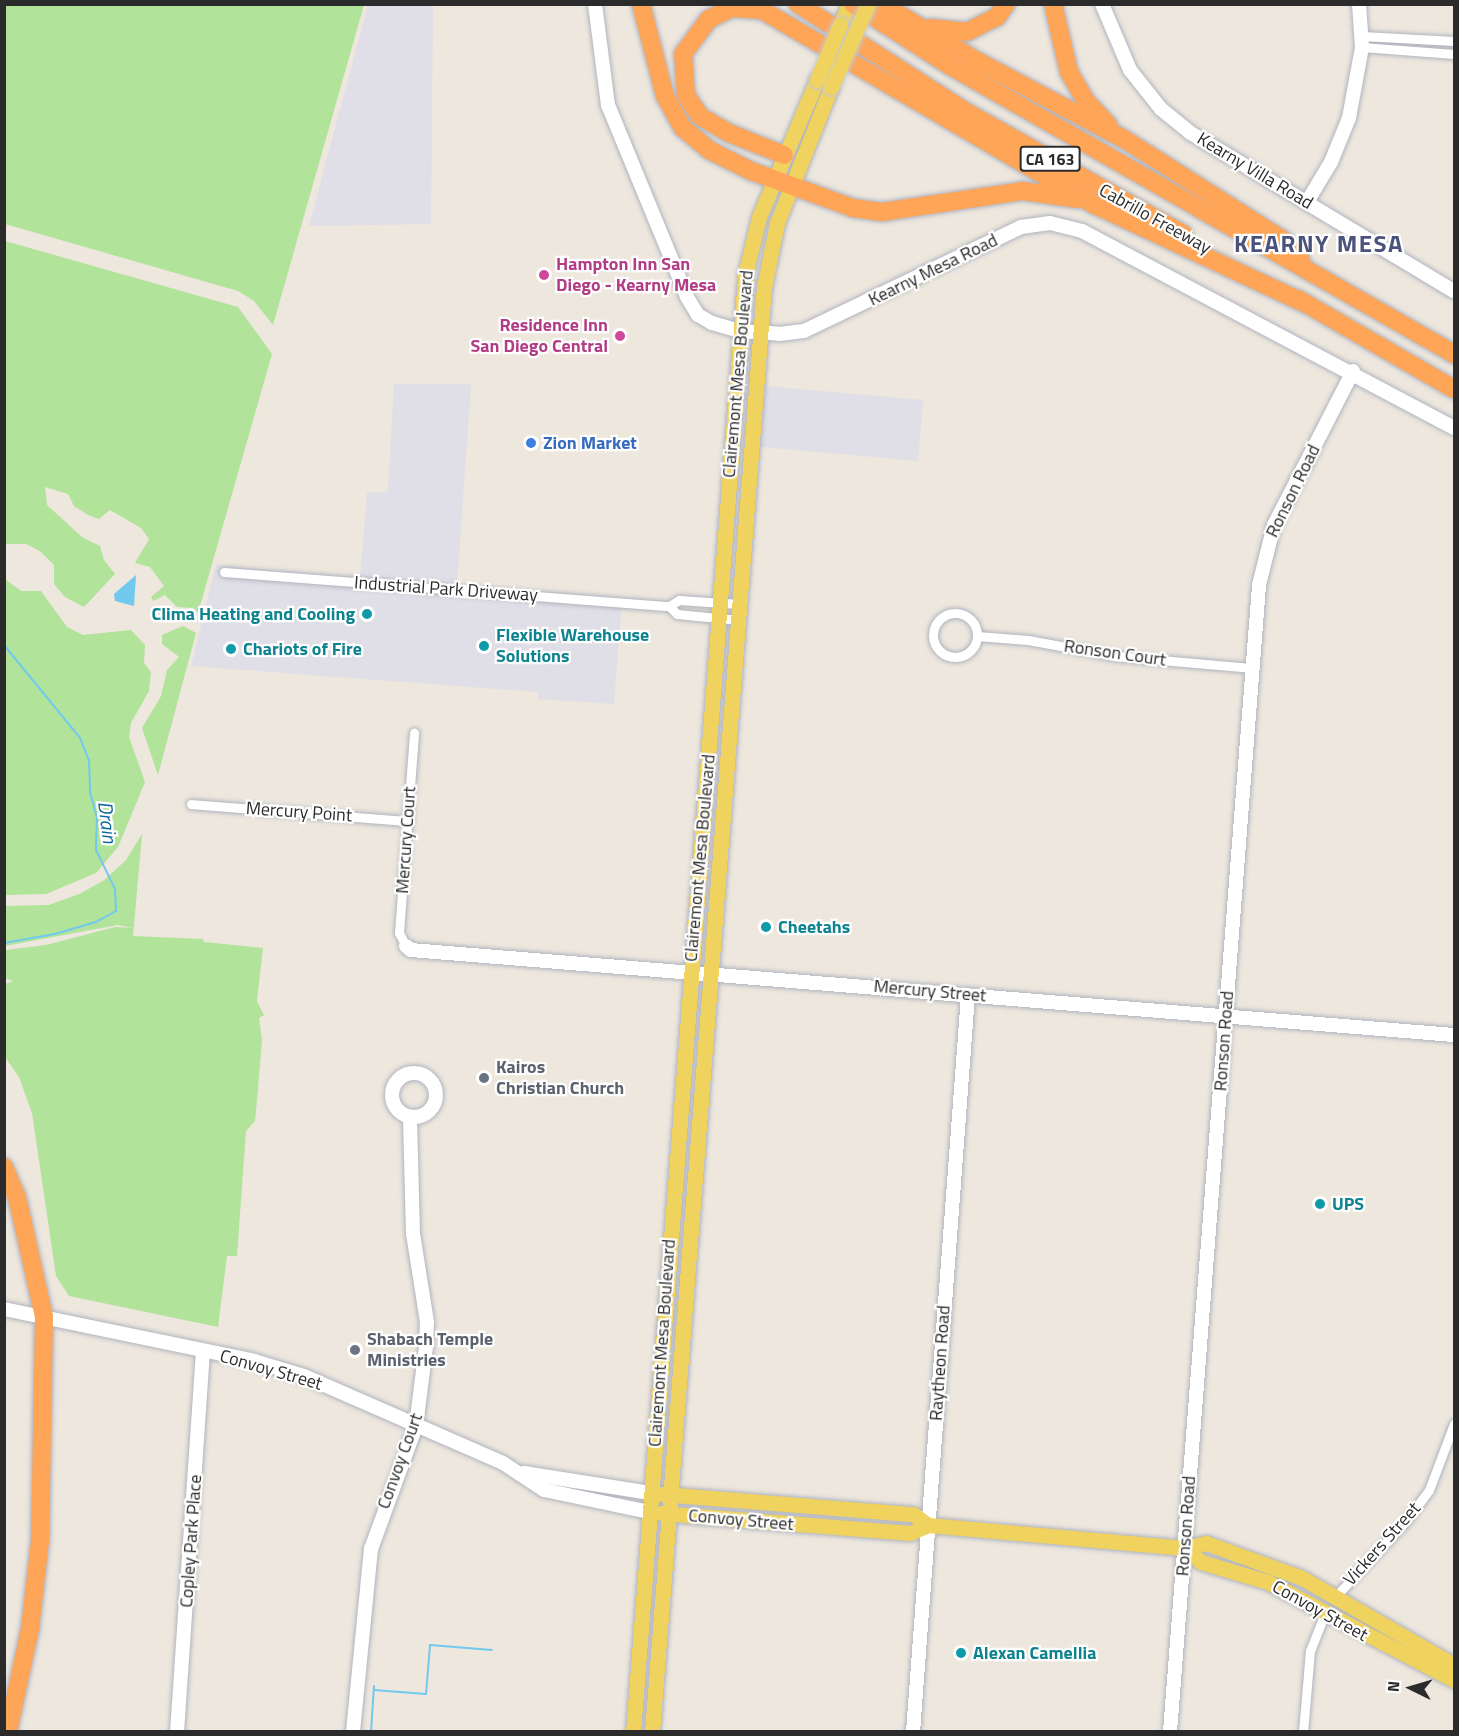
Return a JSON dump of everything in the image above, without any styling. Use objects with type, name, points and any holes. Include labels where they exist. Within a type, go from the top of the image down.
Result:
[{"type":"highway","points":[[641,4],[664,96],[683,128],[709,150],[782,183],[853,208],[882,212],[1023,191],[1065,196],[1095,205]]},
{"type":"highway","name":"Cabrillo Freeway","points":[[798,4],[963,110],[1455,388]]},
{"type":"highway","name":"Cabrillo Freeway","points":[[851,4],[952,67],[1455,354]]},
{"type":"highway","points":[[882,4],[979,62],[1124,139],[1283,240],[1308,269]]},
{"type":"highway","points":[[916,24],[948,32],[967,32],[997,17],[1006,4]]},
{"type":"highway","points":[[1053,4],[1069,72],[1086,100],[1124,139]]},
{"type":"highway","points":[[784,155],[729,133],[700,116],[686,95],[683,54],[709,19],[732,8],[762,10],[1095,205],[1308,305]]},
{"type":"highway","points":[[4,1167],[20,1207],[44,1317],[40,1541],[30,1629],[8,1731]]},
{"type":"main road","name":"Clairemont Mesa Boulevard","points":[[652,1731],[712,974],[759,333],[782,183],[784,155],[851,4]]},
{"type":"main road","name":"Clairemont Mesa Boulevard","points":[[633,1731],[721,611],[740,331],[749,251],[831,87],[868,4]]},
{"type":"main road","name":"Convoy Street","points":[[650,1493],[913,1514],[928,1525]]},
{"type":"main road","name":"Convoy Street","points":[[649,1512],[910,1533],[928,1525],[1185,1548],[1206,1543],[1283,1569],[1455,1665]]},
{"type":"main road","name":"Convoy Street","points":[[1185,1548],[1201,1562],[1268,1582],[1455,1680]]},
{"type":"main road","points":[[1268,1582],[1321,1599],[1335,1597]]},
{"type":"main road","points":[[1325,1613],[1339,1610],[1382,1633],[1395,1631]]},
{"type":"street","name":"Kearny Mesa Road","points":[[595,4],[608,105],[687,297],[705,319],[740,331],[759,333],[804,331],[1021,227],[1050,223],[1082,231],[1353,371],[1455,428]]},
{"type":"street","name":"Kearny Villa Road","points":[[1102,4],[1130,70],[1161,109],[1189,132],[1455,291]]},
{"type":"street","points":[[1307,202],[1331,162],[1349,118],[1362,41],[1359,4]]},
{"type":"street","points":[[1362,41],[1455,41]]},
{"type":"street","points":[[1362,41],[1455,54]]},
{"type":"street","name":"Ronson Road","points":[[1170,1731],[1259,585],[1268,542],[1353,371]]},
{"type":"street","name":"Industrial Park Driveway","points":[[224,572],[669,606],[679,600],[721,611],[739,612]]},
{"type":"street","name":"Industrial Park Driveway","points":[[669,606],[677,614],[739,612]]},
{"type":"street","points":[[959,613],[972,621],[977,636],[966,654],[951,657],[937,648],[933,633],[939,619],[959,613]]},
{"type":"street","name":"Ronson Court","points":[[977,636],[1028,640],[1115,656],[1253,668]]},
{"type":"street","name":"Mercury Court","points":[[406,946],[399,933],[414,733]]},
{"type":"street","name":"Mercury Point","points":[[191,804],[408,821]]},
{"type":"street","name":"Mercury Street","points":[[406,946],[411,950],[1226,1014],[1455,1035]]},
{"type":"street","name":"Raytheon Road","points":[[913,1731],[968,995]]},
{"type":"street","name":"Convoy Court","points":[[353,1731],[371,1549],[416,1425],[426,1322],[413,1234],[410,1117]]},
{"type":"street","name":"Convoy Street","points":[[8,1310],[203,1350],[304,1376],[524,1473],[650,1493]]},
{"type":"street","name":"Copley Park Place","points":[[177,1731],[203,1350]]},
{"type":"street","name":"Vickers Street","points":[[1335,1597],[1405,1522],[1429,1490],[1455,1424]]},
{"type":"street","name":"Convoy Street","points":[[524,1473],[544,1490],[649,1512]]},
{"type":"street","points":[[1303,1731],[1310,1651],[1325,1613]]},
{"type":"shaded area","points":[[368,5],[433,5],[431,224],[309,226]]},
{"type":"shaded area","points":[[394,384],[471,384],[457,586],[622,598],[614,704],[538,699],[538,692],[191,666],[216,565],[360,579],[367,492],[388,492]]},
{"type":"shaded area","points":[[765,386],[923,400],[918,461],[761,447]]},
{"type":"green space","points":[[4,5],[364,5],[273,325],[254,301],[238,291],[5,224]]},
{"type":"green space","points":[[5,241],[238,307],[272,354],[198,613],[194,608],[177,607],[165,595],[153,601],[151,597],[164,586],[150,567],[135,563],[149,539],[141,528],[110,510],[99,519],[88,515],[74,506],[68,494],[45,487],[47,505],[82,537],[100,546],[104,560],[115,574],[84,607],[65,597],[54,584],[54,565],[40,551],[26,544],[5,544]]},
{"type":"green space","points":[[5,579],[21,591],[41,591],[67,627],[83,635],[131,630],[145,645],[144,663],[151,672],[149,691],[131,723],[129,737],[145,782],[118,847],[96,873],[46,894],[5,895]]},
{"type":"green space","points":[[183,626],[196,633],[158,775],[142,728],[161,696],[167,670],[179,657],[162,644],[162,635]]},
{"type":"green space","points":[[142,834],[133,936],[203,939],[204,942],[263,948],[257,1001],[264,1015],[259,1018],[262,1040],[255,1121],[246,1131],[237,1256],[227,1256],[218,1327],[69,1296],[56,1276],[32,1113],[19,1077],[5,1057],[5,984],[13,981],[5,978],[5,950],[46,945],[115,927],[133,928],[118,925],[5,946],[5,906],[49,905],[79,894],[103,881],[126,860]]},
{"type":"water","points":[[136,575],[134,606],[115,601],[114,594]]},
{"type":"waterway","name":"Drain","points":[[4,645],[80,738],[89,760],[90,792],[97,818],[96,850],[115,889],[116,911],[96,922],[55,934],[4,943]]},
{"type":"waterway","points":[[374,1690],[426,1694],[430,1645],[492,1650]]},
{"type":"waterway","points":[[371,1732],[374,1686]]},
{"type":"place","name":"Hampton Inn San Diego - Kearny Mesa","points":[[544,275]]},
{"type":"place","name":"Residence Inn San Diego Central","points":[[620,336]]},
{"type":"place","name":"Zion Market","points":[[531,443]]},
{"type":"place","name":"Clima Heating and Cooling","points":[[367,614]]},
{"type":"place","name":"Flexible Warehouse Solutions","points":[[484,646]]},
{"type":"place","name":"Chariots of Fire","points":[[231,649]]},
{"type":"place","name":"Cheetahs","points":[[766,927]]},
{"type":"place","name":"Kairos Christian Church","points":[[484,1078]]},
{"type":"place","name":"UPS","points":[[1320,1204]]},
{"type":"place","name":"Shabach Temple Ministries","points":[[355,1350]]},
{"type":"place","name":"Alexan Camellia","points":[[961,1653]]},
{"type":"district","name":"KEARNY MESA","points":[[1319,244]]}]
